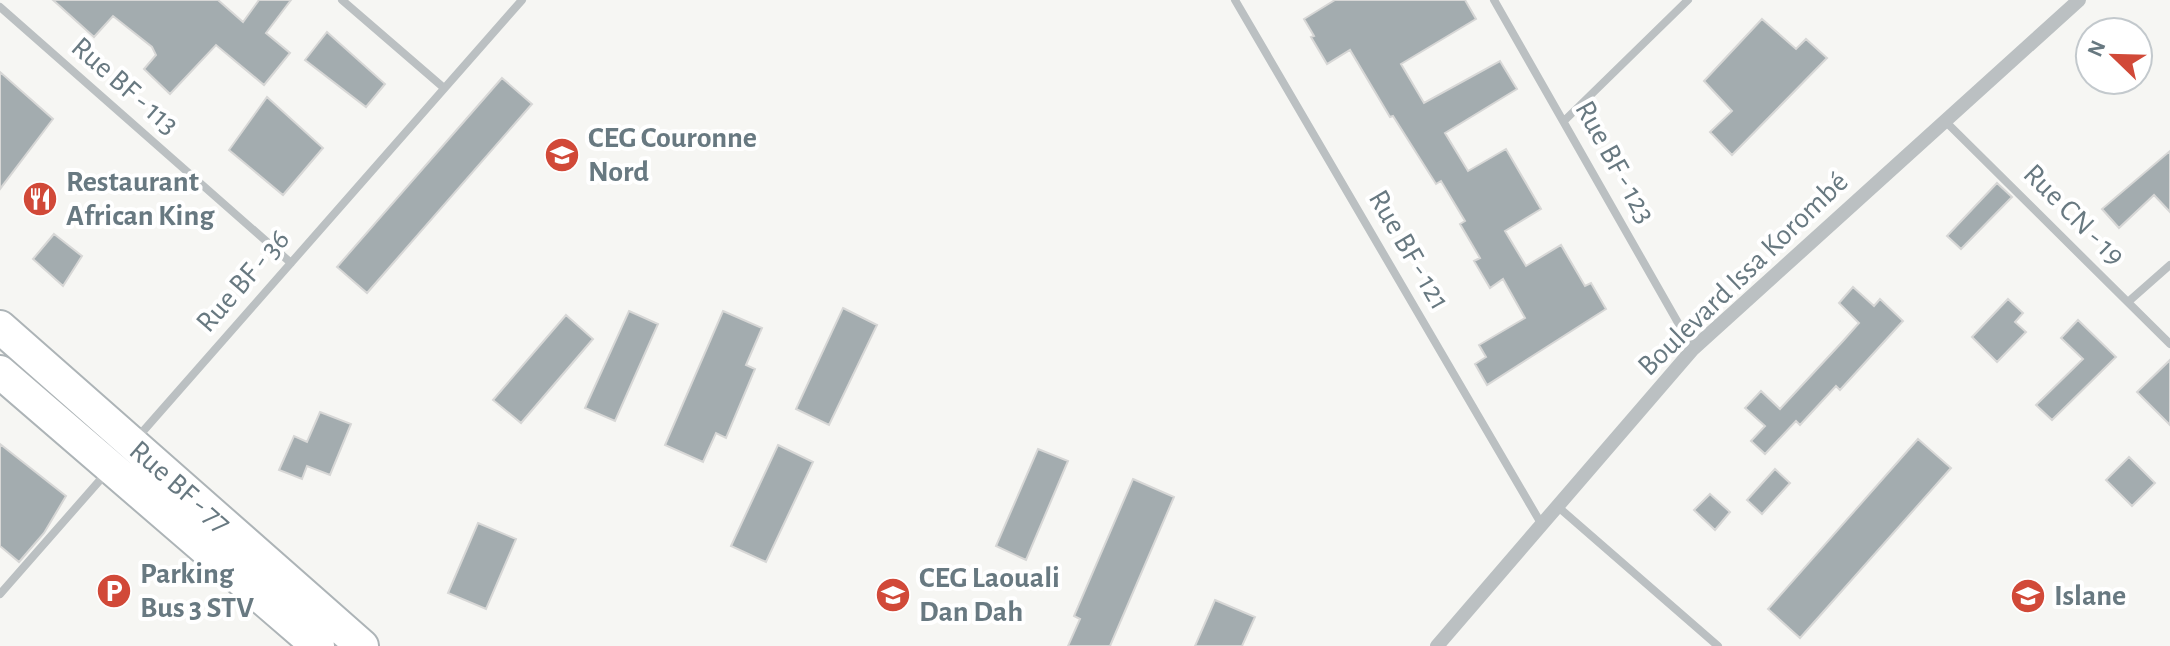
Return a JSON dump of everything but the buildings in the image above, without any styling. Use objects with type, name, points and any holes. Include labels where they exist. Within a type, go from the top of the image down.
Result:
[{"type":"main road","name":"Rue BF - 77","points":[[0,327],[121,456],[318,646]]},
{"type":"main road","name":"Rue BF - 77","points":[[0,372],[121,456],[362,646]]},
{"type":"street","points":[[342,0],[444,88]]},
{"type":"street","name":"Rue BF - 36","points":[[0,594],[522,0]]},
{"type":"street","name":"Rue BF - 121","points":[[1235,0],[1542,525]]},
{"type":"street","name":"Rue BF - 123","points":[[1494,0],[1693,349]]},
{"type":"street","points":[[1565,120],[1688,0]]},
{"type":"street","name":"Boulevard Issa Korombé","points":[[1437,646],[1693,349],[2079,0]]},
{"type":"street","name":"Rue BF - 113","points":[[0,7],[291,263]]},
{"type":"street","name":"Rue CN - 19","points":[[1944,120],[2170,344]]},
{"type":"street","points":[[2128,302],[2170,265]]},
{"type":"street","points":[[1557,506],[1718,646]]},
{"type":"place","name":"CEG Couronne Nord","points":[[562,155]]},
{"type":"place","name":"Restaurant African King","points":[[40,199]]},
{"type":"place","name":"Parking Bus 3 STV","points":[[114,591]]},
{"type":"place","name":"CEG Laouali Dan Dah","points":[[893,595]]},
{"type":"place","name":"Islane","points":[[2028,596]]}]
